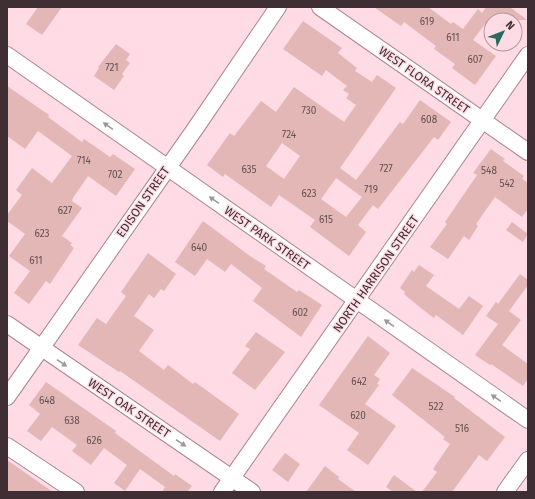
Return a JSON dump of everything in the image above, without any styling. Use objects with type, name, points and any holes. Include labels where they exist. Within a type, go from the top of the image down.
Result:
[{"type":"street","name":"EDISON STREET","points":[[7,397],[278,7]]},
{"type":"street","name":"WEST FLORA STREET","points":[[320,7],[528,152]]},
{"type":"street","name":"WEST PARK STREET","points":[[7,55],[528,420]]},
{"type":"street","name":"NORTH HARRISON STREET","points":[[222,492],[528,55]]},
{"type":"street","name":"WEST OAK STREET","points":[[7,324],[252,492]]},
{"type":"street","points":[[7,446],[76,492]]},
{"type":"street","points":[[506,492],[528,460]]},
{"type":"building","points":[[38,7],[62,7],[42,35],[26,24]]},
{"type":"building","points":[[374,7],[428,7],[451,24],[453,22],[463,29],[478,9],[482,13],[486,7],[510,7],[517,12],[483,12],[483,27],[473,40],[483,47],[483,52],[490,52],[496,56],[475,85],[452,68],[455,64],[434,49],[436,46],[404,22],[401,26]]},
{"type":"building","points":[[303,21],[342,48],[338,53],[357,68],[355,71],[372,82],[377,75],[396,88],[340,168],[356,180],[400,122],[403,124],[420,100],[451,122],[438,140],[434,137],[378,209],[373,205],[358,225],[366,232],[349,256],[310,227],[315,220],[279,195],[271,207],[225,174],[223,177],[207,165],[230,133],[234,136],[261,101],[276,112],[294,87],[344,122],[356,105],[346,98],[349,94],[343,90],[347,86],[326,70],[322,76],[283,49]],"holes":[[[282,143],[300,156],[284,179],[266,166]],[[336,178],[362,197],[346,217],[321,199]]]},
{"type":"building","points":[[116,44],[130,54],[126,60],[130,63],[122,74],[124,76],[114,90],[94,76],[99,68],[98,67]]},
{"type":"building","points":[[7,86],[49,115],[48,117],[82,142],[84,139],[110,157],[113,154],[135,169],[116,196],[88,176],[72,201],[82,208],[62,236],[72,243],[70,245],[74,248],[50,284],[46,281],[29,304],[14,293],[30,271],[9,256],[25,234],[7,221],[7,215],[22,195],[16,190],[32,168],[52,183],[72,156],[38,131],[25,149],[7,136]]},
{"type":"building","points":[[491,149],[505,159],[503,161],[524,176],[522,179],[528,183],[528,209],[522,217],[495,197],[476,224],[478,226],[469,240],[464,236],[448,259],[430,247],[447,224],[445,222],[477,175],[473,173]]},
{"type":"building","points":[[203,221],[266,266],[264,269],[297,292],[299,290],[322,305],[301,337],[253,301],[262,288],[231,264],[225,272],[207,259],[195,276],[175,262]]},
{"type":"building","points":[[512,222],[528,234],[523,242],[506,230]]},
{"type":"building","points":[[148,253],[176,274],[164,291],[161,289],[154,298],[149,294],[134,316],[154,330],[139,351],[164,370],[168,365],[193,384],[195,382],[239,414],[220,441],[120,371],[119,372],[78,345],[97,318],[106,324],[126,296],[121,292]]},
{"type":"building","points":[[419,265],[434,275],[426,286],[459,309],[469,296],[483,306],[463,335],[436,315],[434,318],[404,294],[405,292],[400,288],[412,270],[414,272]]},
{"type":"building","points":[[520,274],[528,280],[528,285],[509,311],[521,320],[502,345],[528,364],[528,379],[523,386],[475,355],[498,324],[486,316],[496,302],[498,304]]},
{"type":"building","points":[[256,332],[285,352],[255,390],[232,373],[250,349],[245,346]]},
{"type":"building","points":[[368,336],[390,353],[374,375],[380,379],[377,384],[379,385],[365,404],[396,426],[368,465],[347,450],[359,433],[319,405]]},
{"type":"building","points":[[412,368],[455,397],[454,398],[505,437],[487,461],[479,455],[452,492],[422,492],[437,472],[433,469],[450,444],[443,439],[445,437],[392,395]]},
{"type":"building","points":[[46,382],[116,431],[115,433],[174,476],[175,474],[192,486],[187,492],[162,492],[165,487],[140,469],[125,491],[114,483],[127,465],[104,448],[91,465],[72,451],[77,445],[52,427],[41,441],[27,431],[40,414],[29,405]]},
{"type":"building","points":[[285,453],[300,464],[288,482],[272,470]]},
{"type":"building","points":[[7,460],[53,492],[7,492]]},
{"type":"building","points":[[325,466],[339,477],[338,479],[356,492],[306,492]]},
{"type":"building","points":[[394,475],[417,492],[393,492],[386,487]]}]
